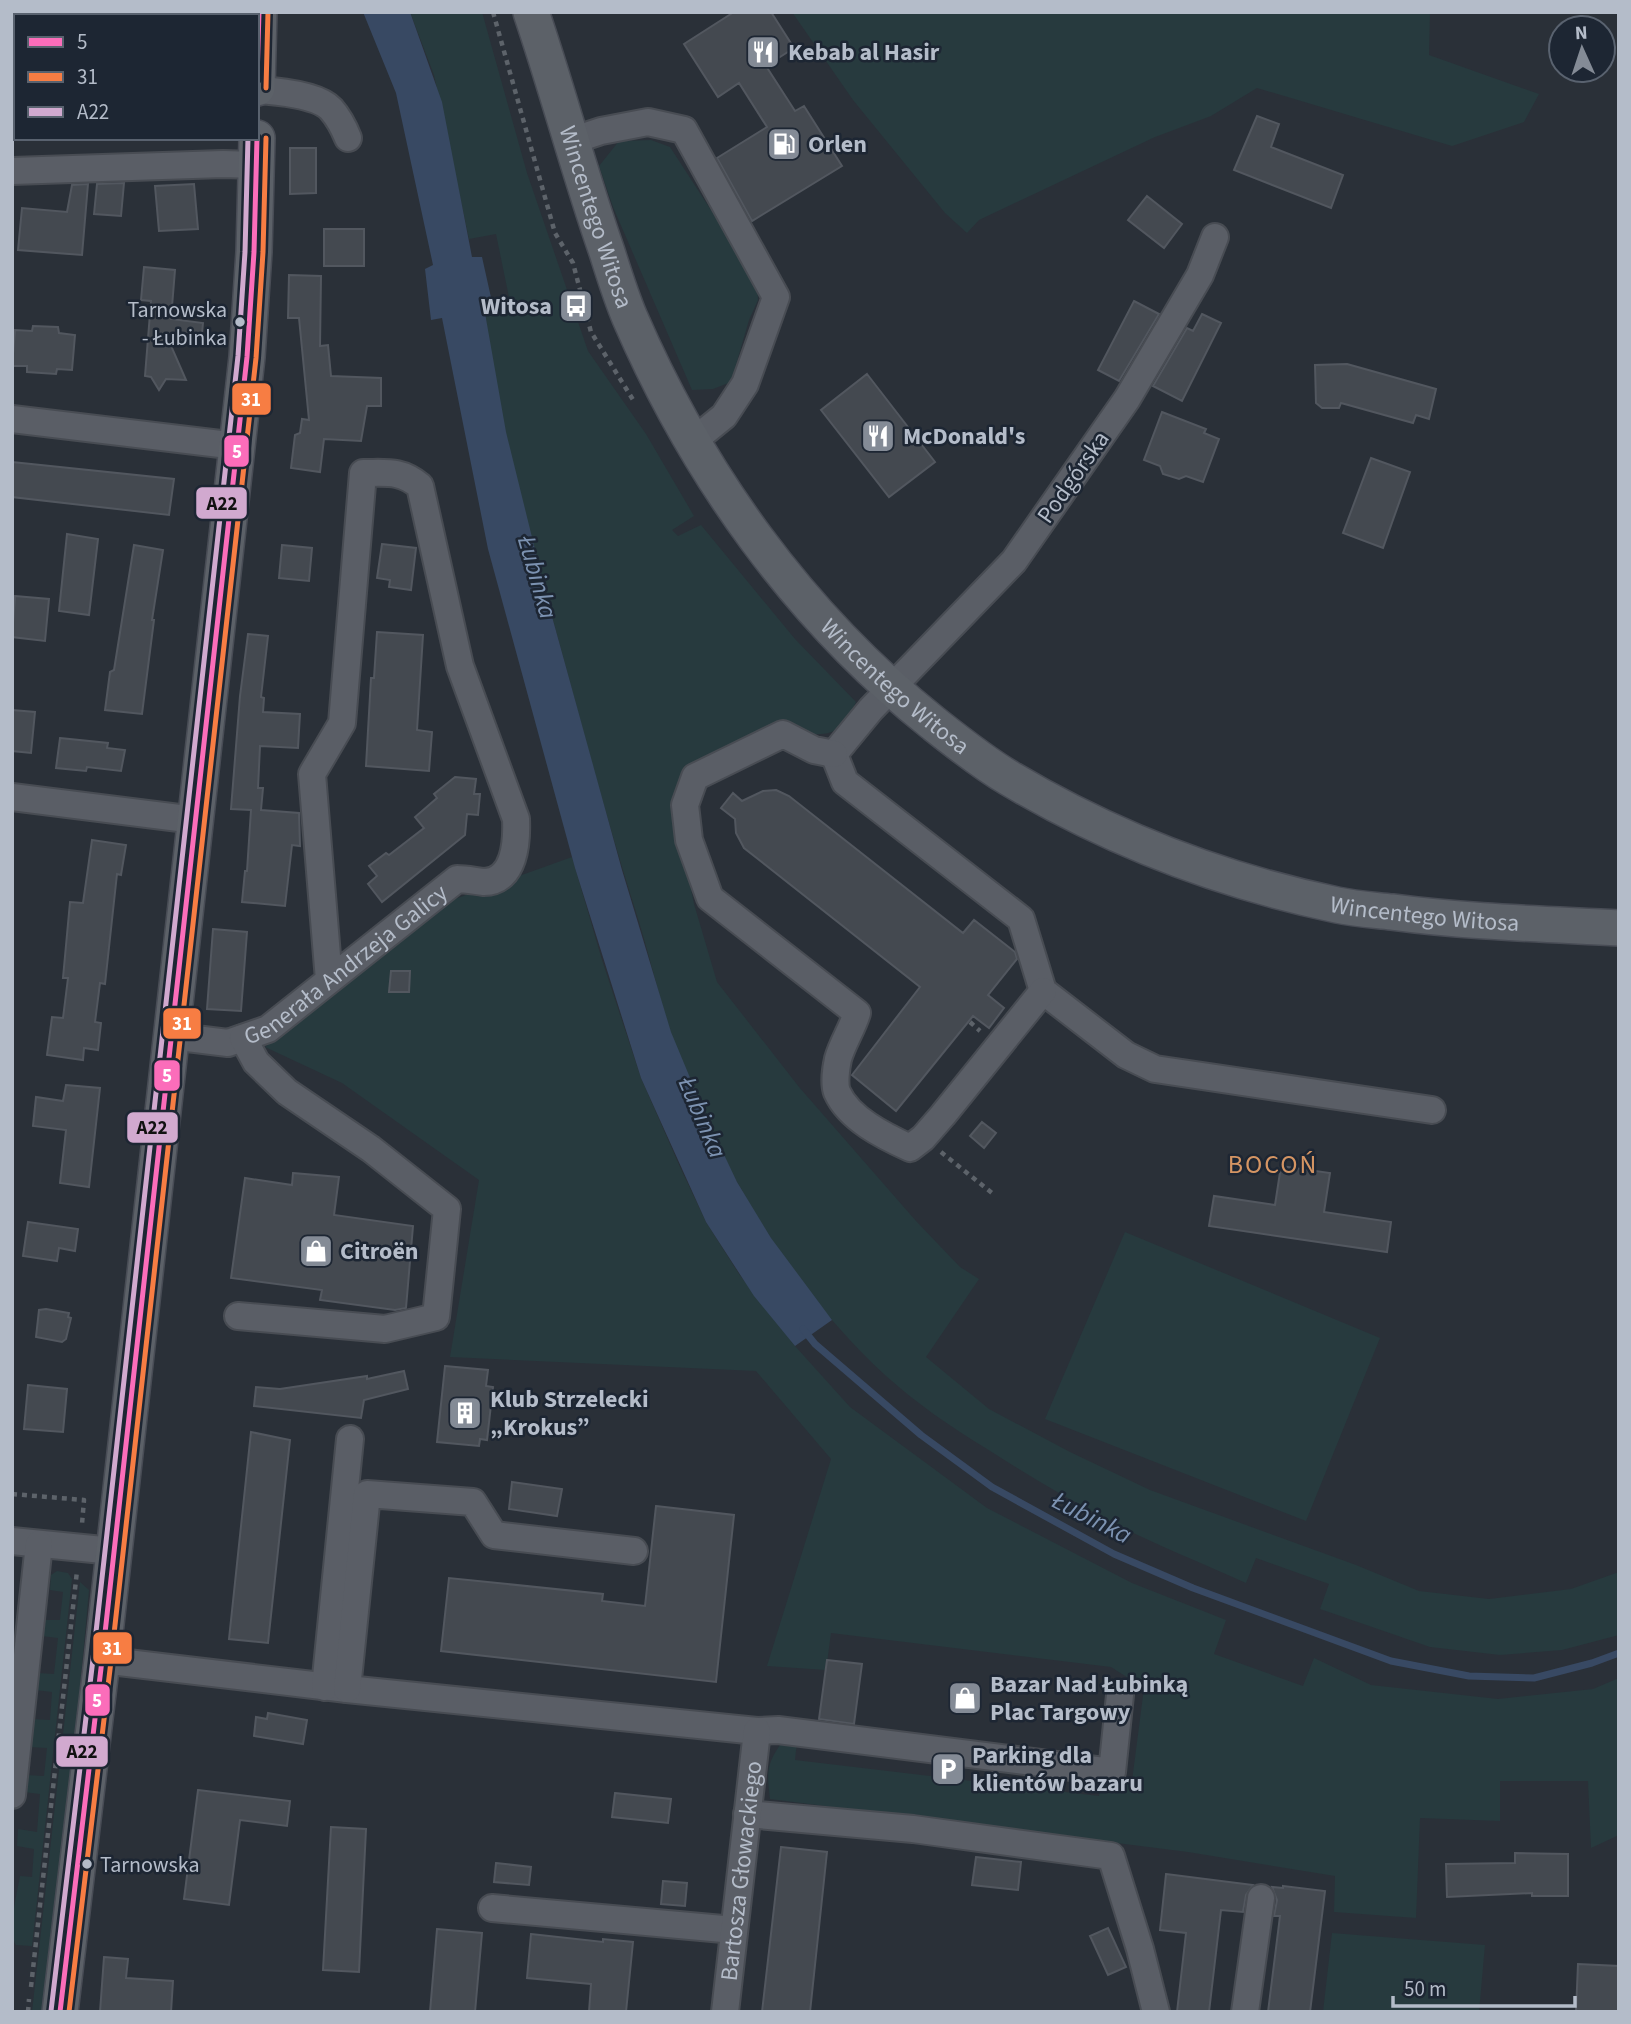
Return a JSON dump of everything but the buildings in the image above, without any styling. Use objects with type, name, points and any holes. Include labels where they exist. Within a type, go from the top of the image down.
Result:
[{"type":"main road","points":[[259,38],[260,12]]},
{"type":"main road","name":"Wincentego Witosa","points":[[531,12],[629,315],[692,442],[724,494],[786,577],[857,657],[890,689],[1006,777],[1103,828],[1213,872],[1339,906],[1440,919],[1619,928]]},
{"type":"main road","points":[[60,2012],[102,1660],[97,1549],[171,1036],[237,446],[251,293],[256,152]]},
{"type":"street","points":[[259,89],[310,98],[329,107],[348,138]]},
{"type":"street","points":[[571,142],[601,131],[648,122],[684,130],[776,297],[745,384],[724,416],[692,442]]},
{"type":"street","points":[[12,171],[223,164],[256,152]]},
{"type":"street","name":"Podgórska","points":[[834,754],[890,689],[1014,561],[1127,399],[1200,275],[1215,237]]},
{"type":"street","points":[[12,419],[237,446]]},
{"type":"street","name":"Generała Andrzeja Galicy","points":[[171,1036],[228,1043],[268,1029],[457,879],[484,882],[494,880],[504,874],[511,862],[517,834],[516,819],[460,666],[420,486],[399,473],[363,473],[342,723],[312,774],[329,980]]},
{"type":"street","points":[[1043,991],[923,1138],[910,1148],[884,1136],[847,1107],[836,1089],[838,1058],[857,1013],[710,898],[689,840],[685,805],[695,778],[783,734],[814,750],[834,754],[845,782],[1021,919],[1043,991],[1126,1055],[1155,1069],[1432,1110]]},
{"type":"street","points":[[12,797],[195,820]]},
{"type":"street","points":[[238,1316],[385,1329],[436,1317],[447,1209],[370,1149],[287,1092],[256,1062],[243,1038]]},
{"type":"street","points":[[336,1688],[350,1439]]},
{"type":"street","points":[[336,1688],[367,1494],[473,1502],[494,1535],[634,1551]]},
{"type":"street","points":[[12,1541],[97,1549]]},
{"type":"street","points":[[12,1796],[39,1544]]},
{"type":"street","points":[[102,1660],[336,1688],[757,1731],[778,1730],[1112,1772],[1120,1695]]},
{"type":"street","name":"Bartosza Głowackiego","points":[[725,2012],[757,1731]]},
{"type":"street","points":[[747,1814],[913,1829],[1111,1856],[1156,2012]]},
{"type":"street","points":[[1245,2012],[1261,1898]]},
{"type":"street","points":[[492,1908],[734,1930]]},
{"type":"path","points":[[493,12],[555,233],[573,263],[591,332],[639,409]]},
{"type":"path","points":[[12,1494],[84,1500],[97,1549],[28,2012]]},
{"type":"green space","points":[[410,12],[482,12],[527,173],[588,351],[646,434],[694,516],[672,530],[678,536],[701,525],[795,639],[856,702],[844,723],[834,731],[810,734],[691,767],[673,799],[694,904],[717,982],[799,1087],[916,1221],[960,1267],[979,1279],[926,1357],[989,1409],[1150,1490],[1356,1565],[1419,1591],[1489,1599],[1571,1589],[1619,1572],[1619,1635],[1562,1650],[1500,1655],[1430,1647],[1320,1609],[1329,1584],[1256,1558],[1246,1583],[1155,1543],[1044,1484],[922,1405],[885,1375],[849,1340],[785,1260],[731,1171],[688,1077],[665,1015],[588,750],[511,458],[485,313],[511,307],[496,234],[469,239],[434,75]]},
{"type":"green space","points":[[792,12],[1430,12],[1429,55],[1539,94],[1524,122],[1452,146],[1257,88],[1211,116],[1155,137],[979,220],[967,233],[945,213],[853,100]]},
{"type":"green space","points":[[651,140],[670,147],[757,281],[758,300],[749,320],[731,382],[713,389],[692,390],[613,207],[599,166],[619,141]]},
{"type":"green space","points":[[572,857],[641,1078],[706,1222],[739,1274],[795,1346],[850,1407],[987,1508],[1132,1583],[1226,1620],[1214,1654],[1303,1686],[1314,1658],[1371,1685],[1498,1699],[1593,1689],[1619,1678],[1619,1835],[1591,1848],[1588,1781],[1500,1781],[1500,1821],[1420,1818],[1416,1918],[1334,1912],[1335,1876],[1188,1852],[770,1799],[768,1776],[772,1758],[780,1745],[797,1741],[795,1760],[1099,1796],[1101,1778],[1132,1781],[1144,1688],[1111,1667],[831,1633],[826,1670],[767,1666],[831,1459],[756,1371],[450,1357],[479,1180],[342,1083],[265,1047],[452,900]]},
{"type":"green space","points":[[1125,1232],[1380,1338],[1306,1521],[1045,1419]]},
{"type":"green space","points":[[57,1571],[68,1573],[72,1579],[32,1946],[16,1945],[12,1931],[20,1876],[32,1877],[34,1849],[17,1846],[18,1829],[37,1832],[40,1794],[24,1792],[25,1775],[44,1776],[47,1748],[29,1747],[32,1719],[50,1720],[52,1692],[35,1690],[37,1673],[54,1674],[58,1638],[41,1636],[43,1620],[60,1620],[63,1592],[50,1590],[51,1575]]},
{"type":"green space","points":[[80,1582],[89,1590],[79,1699],[42,2012],[32,2012]]},
{"type":"green space","points":[[1332,1933],[1485,1945],[1479,2012],[1323,2012]]},
{"type":"water","points":[[363,12],[410,12],[442,102],[472,257],[482,257],[494,311],[485,313],[506,432],[548,602],[622,870],[671,1032],[737,1182],[771,1238],[832,1320],[795,1346],[754,1296],[706,1222],[641,1078],[575,868],[488,549],[442,318],[431,320],[425,269],[433,265],[396,93]]},
{"type":"waterway","name":"Łubinka","points":[[803,1329],[815,1344],[921,1435],[992,1487],[1114,1554],[1193,1588],[1391,1661],[1469,1676],[1534,1678],[1619,1653]]},
{"type":"transit line","name":"31","points":[[266,88],[268,12]]},
{"type":"transit line","name":"31","points":[[69,2012],[111,1661],[256,358],[263,252],[266,138]]},
{"type":"transit line","name":"A22","points":[[51,2011],[93,1659],[238,356],[245,252],[248,140]]},
{"type":"transit line","name":"5","points":[[60,2012],[102,1660],[247,357],[254,252],[257,140]]},
{"type":"place","name":"Kebab al Hasir","points":[[763,52]]},
{"type":"place","name":"Orlen","points":[[784,144]]},
{"type":"place","name":"Witosa","points":[[576,306]]},
{"type":"place","name":"Tarnowska - Łubinka","points":[[240,322]]},
{"type":"place","name":"McDonald's","points":[[878,436]]},
{"type":"place","name":"Citroën","points":[[316,1251]]},
{"type":"place","name":"Klub Strzelecki „Krokus”","points":[[465,1413]]},
{"type":"place","name":"Bazar Nad Łubinką Plac Targowy","points":[[965,1698]]},
{"type":"place","name":"Parking dla klientów bazaru","points":[[948,1769]]},
{"type":"place","name":"Tarnowska","points":[[87,1864]]},
{"type":"district","name":"BOCOŃ","points":[[1273,1164]]}]
